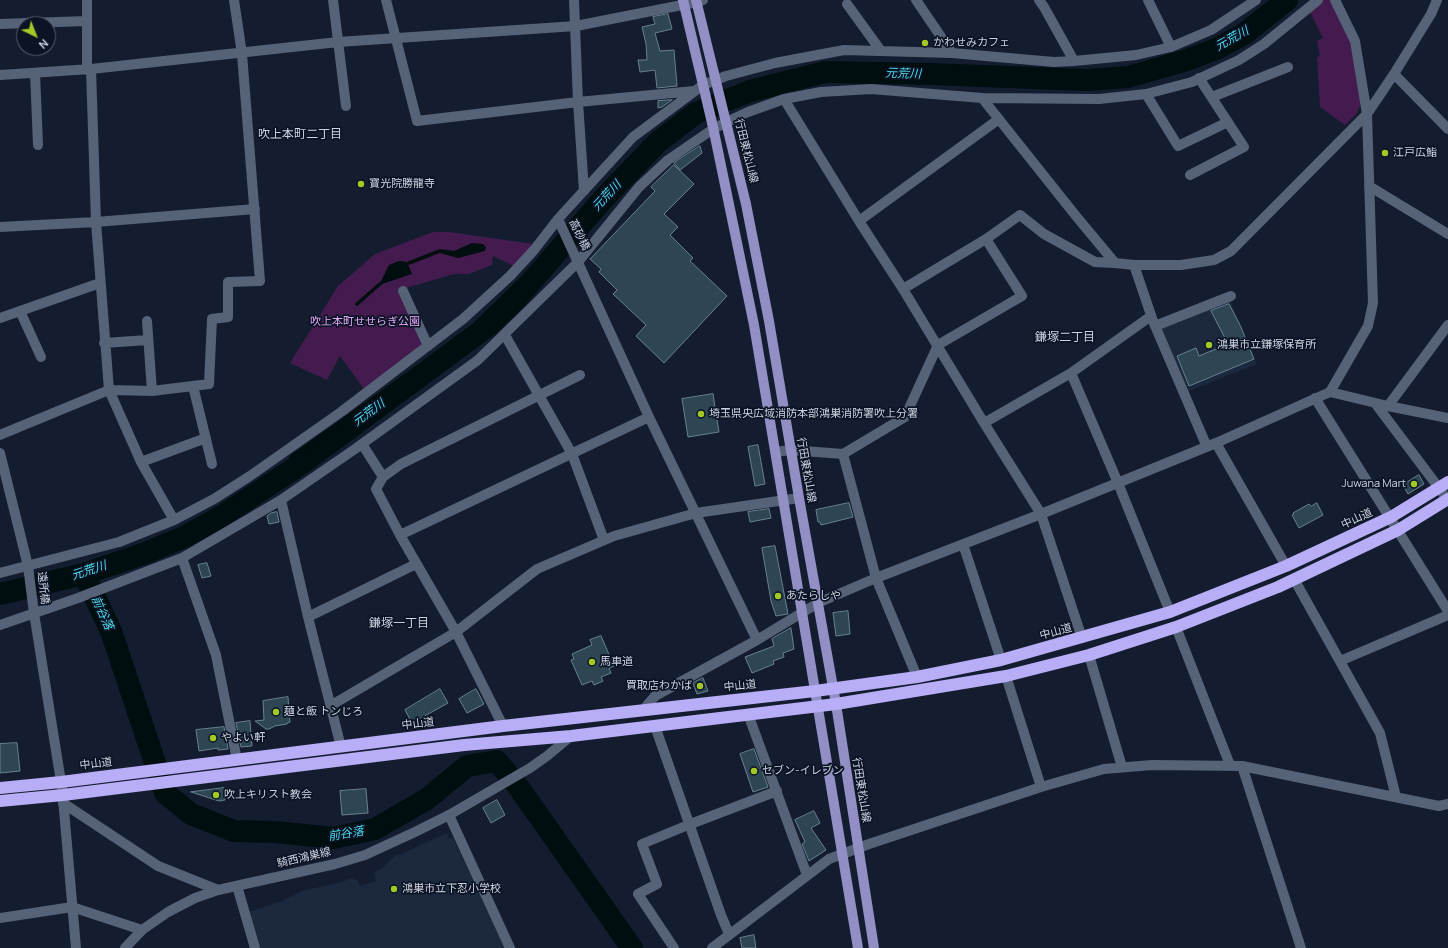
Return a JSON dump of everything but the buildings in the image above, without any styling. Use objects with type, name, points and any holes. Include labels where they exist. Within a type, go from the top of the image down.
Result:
[{"type":"highway","name":"中山道","points":[[0,788],[61,782],[503,726],[815,691],[918,677],[1001,660],[1170,612],[1286,566],[1391,518],[1444,485]]},
{"type":"highway","points":[[0,802],[63,799],[150,784],[464,745],[571,736],[836,704],[1006,676],[1089,655],[1176,627],[1270,590],[1398,530],[1448,499]]},
{"type":"main road","name":"行田東松山線","points":[[699,1],[716,82],[746,204],[766,306],[790,450],[836,704],[874,948]]},
{"type":"main road","points":[[683,2],[713,128],[754,325],[858,948]]},
{"type":"street","points":[[87,0],[96,222],[104,343],[109,390],[141,462],[174,520]]},
{"type":"street","points":[[0,434],[109,390],[152,391],[209,384],[212,319],[228,317],[228,282],[260,280],[242,54],[234,0]]},
{"type":"street","points":[[332,0],[346,106]]},
{"type":"street","points":[[386,0],[417,121],[578,102],[694,91],[716,82],[775,63],[844,50],[952,53],[1054,62],[1136,55],[1171,47],[1211,30],[1256,0]]},
{"type":"street","points":[[574,0],[578,102],[584,190]]},
{"type":"street","points":[[916,0],[952,53]]},
{"type":"street","points":[[1040,0],[1074,61]]},
{"type":"street","points":[[1148,0],[1171,47]]},
{"type":"street","points":[[0,625],[78,598],[182,558],[281,500],[362,444],[478,360],[578,262],[639,187],[668,160],[713,128],[726,121],[784,99],[821,92],[871,89],[982,98],[1099,99],[1146,94],[1192,82],[1240,60],[1264,44],[1318,0]]},
{"type":"street","points":[[1330,392],[1368,326],[1373,303],[1367,114],[1355,41],[1335,0]]},
{"type":"street","points":[[903,289],[986,239],[1020,215],[1044,234],[1095,262],[1134,265],[1181,265],[1214,260],[1230,251],[1367,114],[1431,14],[1437,0]]},
{"type":"street","points":[[0,75],[89,70],[338,42],[576,26],[683,2],[699,1]]},
{"type":"street","points":[[847,4],[881,51]]},
{"type":"street","points":[[0,24],[87,21]]},
{"type":"street","points":[[1212,97],[1288,67]]},
{"type":"street","points":[[35,73],[38,145]]},
{"type":"street","points":[[1394,74],[1448,129]]},
{"type":"street","points":[[1190,175],[1244,147],[1200,78]]},
{"type":"street","points":[[0,573],[119,542],[174,520],[214,499],[250,476],[341,412],[463,319],[510,276],[534,250],[558,219],[633,137],[694,91]]},
{"type":"street","points":[[1146,94],[1178,146],[1228,122]]},
{"type":"street","points":[[982,98],[1068,206],[1116,263]]},
{"type":"street","points":[[784,99],[938,345],[984,423],[1041,514],[1082,638]]},
{"type":"street","points":[[859,221],[999,119]]},
{"type":"street","points":[[1369,186],[1448,234]]},
{"type":"street","points":[[0,227],[96,222],[255,209]]},
{"type":"street","name":"高砂橋","points":[[558,219],[649,417],[757,640]]},
{"type":"street","points":[[776,452],[790,450],[843,454],[905,417],[938,345],[1022,296],[986,239]]},
{"type":"street","points":[[1134,265],[1155,326],[1212,445],[1286,566]]},
{"type":"street","points":[[0,318],[100,283]]},
{"type":"street","points":[[403,291],[428,346]]},
{"type":"street","points":[[1155,326],[1231,296]]},
{"type":"street","points":[[20,311],[41,357]]},
{"type":"street","points":[[984,423],[1071,373],[1151,316]]},
{"type":"street","points":[[147,322],[152,391]]},
{"type":"street","points":[[1388,406],[1448,324]]},
{"type":"street","points":[[505,335],[572,454],[604,540]]},
{"type":"street","points":[[104,343],[148,340]]},
{"type":"street","points":[[1071,373],[1118,483],[1170,612]]},
{"type":"street","points":[[503,726],[456,632],[416,564],[376,489],[383,477],[401,464],[580,375]]},
{"type":"street","points":[[193,386],[212,464]]},
{"type":"street","points":[[643,710],[655,696],[757,640],[818,603],[876,578],[1041,514],[1212,445],[1330,392],[1448,418]]},
{"type":"street","points":[[1315,398],[1448,611]]},
{"type":"street","points":[[1375,403],[1444,485],[1448,499]]},
{"type":"street","points":[[400,535],[649,417]]},
{"type":"street","points":[[141,462],[206,438]]},
{"type":"street","points":[[362,444],[383,477]]},
{"type":"street","name":"遠所橋","points":[[0,453],[28,566],[61,782],[76,948]]},
{"type":"street","points":[[843,454],[876,578],[918,677]]},
{"type":"street","points":[[330,706],[456,632],[537,569],[614,536],[696,513],[799,498]]},
{"type":"street","points":[[281,500],[308,618],[341,747]]},
{"type":"street","points":[[963,544],[1001,660]]},
{"type":"street","points":[[182,558],[216,654],[237,760]]},
{"type":"street","points":[[308,618],[416,564]]},
{"type":"street","points":[[1294,580],[1380,733],[1396,797]]},
{"type":"street","points":[[1340,661],[1448,615]]},
{"type":"street","points":[[1176,627],[1230,765]]},
{"type":"street","points":[[1089,655],[1122,767]]},
{"type":"street","points":[[1006,676],[1042,787]]},
{"type":"street","points":[[748,714],[807,875]]},
{"type":"street","points":[[655,726],[688,825],[721,915],[730,934]]},
{"type":"street","name":"騎西鴻巣線","points":[[125,948],[142,930],[168,912],[195,898],[218,890],[335,864],[364,855],[449,815],[530,768],[571,736]]},
{"type":"street","points":[[712,948],[829,859],[1042,787],[1104,769],[1152,765],[1242,766],[1439,806],[1448,804]]},
{"type":"street","points":[[1242,766],[1301,948]]},
{"type":"street","points":[[674,948],[638,894],[657,884],[642,844],[777,791]]},
{"type":"street","points":[[63,799],[158,866],[218,890]]},
{"type":"street","points":[[449,815],[510,948]]},
{"type":"street","points":[[827,854],[872,838]]},
{"type":"street","points":[[237,886],[255,948]]},
{"type":"street","points":[[0,918],[72,907],[142,930]]},
{"type":"shaded area","points":[[472,243],[483,244],[486,247],[485,251],[458,258],[440,253],[434,255],[432,252],[440,249],[454,251]]},
{"type":"shaded area","points":[[399,261],[407,262],[412,274],[382,284],[381,281],[389,265]]},
{"type":"shaded area","name":"鴻巣市立鎌塚保育所","points":[[1230,300],[1257,364],[1189,391],[1160,327]]},
{"type":"shaded area","name":"鴻巣市立下忍小学校","points":[[447,833],[449,839],[453,838],[506,948],[259,948],[249,912],[282,901],[302,891],[342,882],[352,878],[358,881],[360,886],[376,881],[374,874],[376,871],[382,868],[396,855]]},
{"type":"green space","points":[[1323,0],[1331,0],[1352,44],[1361,103],[1357,113],[1345,125],[1320,107],[1317,57],[1320,56],[1317,41],[1323,38],[1310,12]]},
{"type":"green space","name":"吹上本町せせらぎ公園","points":[[433,232],[449,232],[533,244],[516,267],[493,256],[492,265],[469,274],[454,274],[406,288],[398,292],[422,343],[420,348],[364,389],[340,356],[327,380],[290,363],[338,286],[375,254]]},
{"type":"waterway","name":"元荒川","points":[[0,594],[84,574],[143,554],[184,537],[222,516],[304,462],[488,326],[517,298],[605,197],[658,142],[696,113],[750,91],[825,72],[932,74],[1086,80],[1128,77],[1187,60],[1216,49],[1244,34],[1287,0]]},
{"type":"waterway","points":[[409,263],[432,254]]},
{"type":"waterway","points":[[411,372],[473,326],[522,278]]},
{"type":"waterway","points":[[357,304],[381,283]]},
{"type":"waterway","points":[[291,457],[405,376]]},
{"type":"waterway","name":"前谷落","points":[[84,574],[111,631],[165,793],[191,814],[234,831],[275,832],[334,838],[375,829],[427,799],[467,766],[497,761],[517,785],[632,948]]},
{"type":"place","name":"かわせみカフェ","points":[[925,43]]},
{"type":"place","name":"江戸広鮨","points":[[1385,153]]},
{"type":"place","name":"寶光院勝龍寺","points":[[361,184]]},
{"type":"place","name":"鴻巣市立鎌塚保育所","points":[[1209,345]]},
{"type":"place","name":"埼玉県央広域消防本部鴻巣消防署吹上分署","points":[[701,414]]},
{"type":"place","name":"Juwana Mart","points":[[1414,484]]},
{"type":"place","name":"あたらしや","points":[[778,596]]},
{"type":"place","name":"馬車道","points":[[592,662]]},
{"type":"place","name":"買取店わかば","points":[[700,686]]},
{"type":"place","name":"麺と飯 トンじろ","points":[[276,712]]},
{"type":"place","name":"やよい軒","points":[[213,738]]},
{"type":"place","name":"セブン-イレブン","points":[[754,771]]},
{"type":"place","name":"吹上キリスト教会","points":[[216,795]]},
{"type":"place","name":"鴻巣市立下忍小学校","points":[[394,889]]},
{"type":"district","name":"吹上本町二丁目","points":[[300,135]]},
{"type":"district","name":"鎌塚二丁目","points":[[1065,338]]},
{"type":"district","name":"鎌塚一丁目","points":[[399,624]]}]
